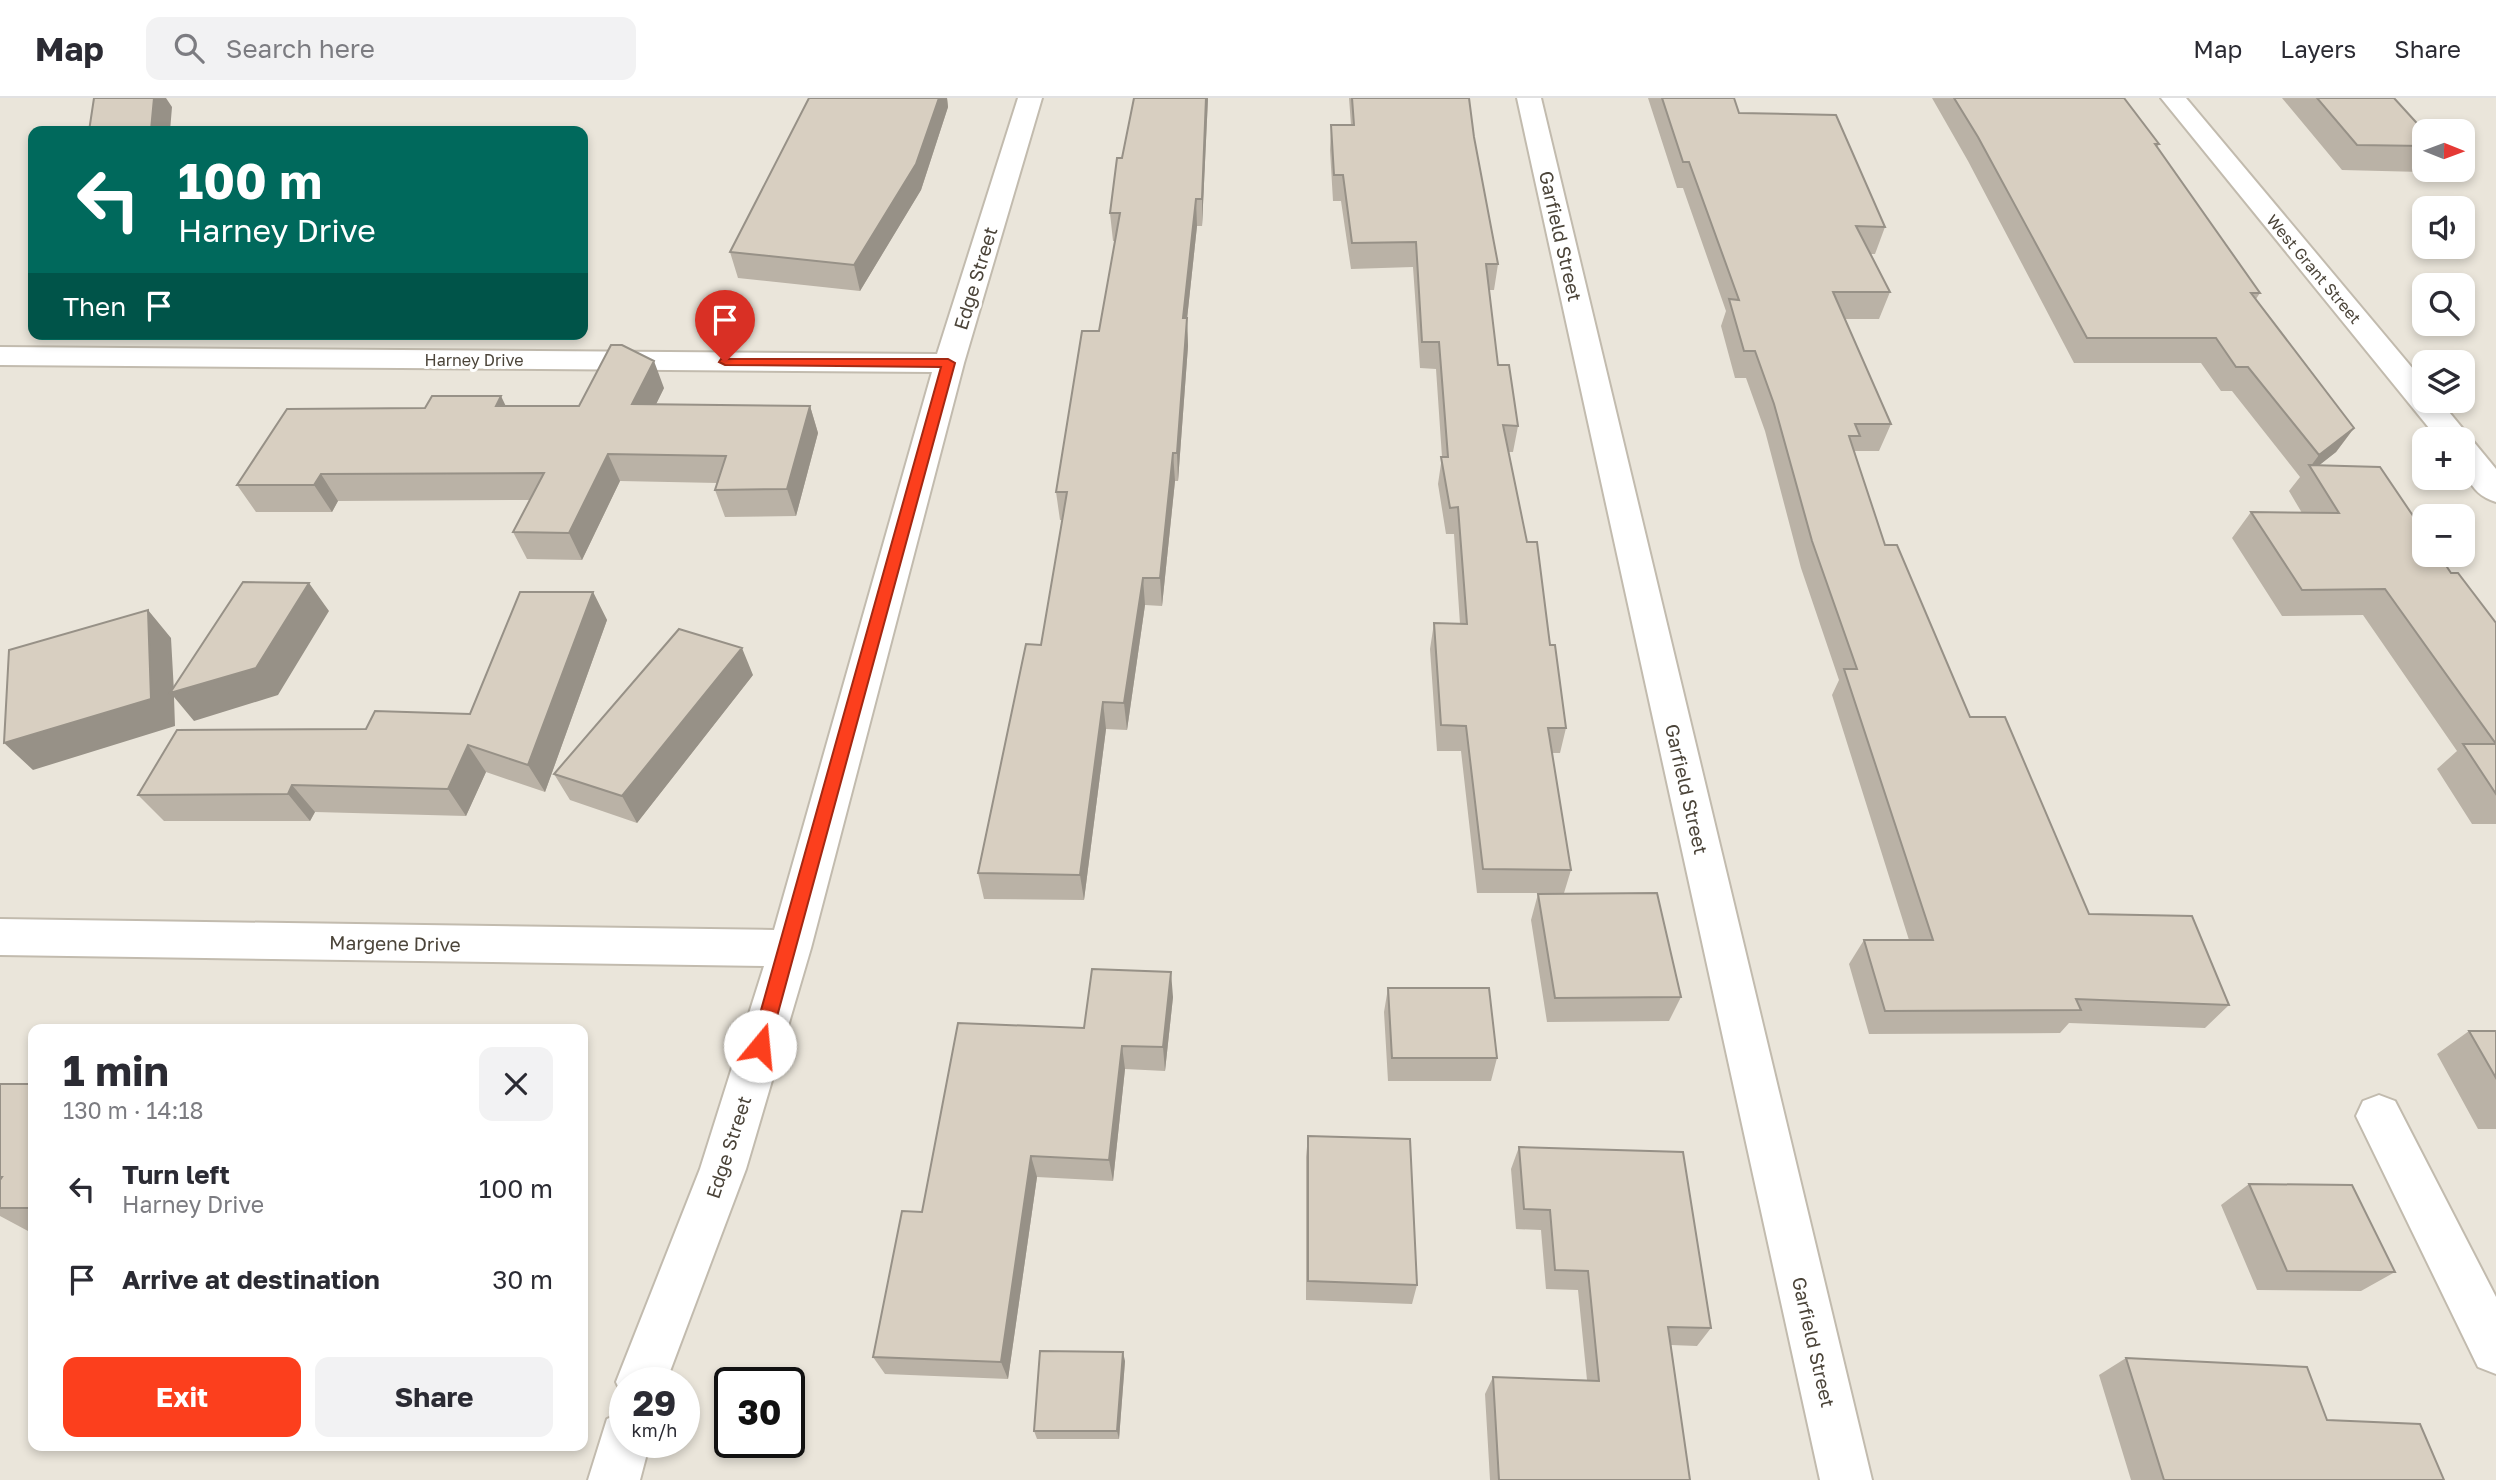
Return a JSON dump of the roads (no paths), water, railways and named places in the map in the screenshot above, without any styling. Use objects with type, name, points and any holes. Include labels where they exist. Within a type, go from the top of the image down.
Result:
[{"type":"street","name":"Edge Street","points":[[646,1367],[723,1169],[790,948],[948,363],[1030,98]]},
{"type":"street","name":"Garfield Street","points":[[1529,98],[1846,1480]]},
{"type":"street","name":"West Grant Street","points":[[2173,98],[2445,427]]},
{"type":"street","name":"Harney Drive","points":[[0,356],[948,363]]},
{"type":"street","name":"Margene Drive","points":[[0,937],[790,948]]},
{"type":"street","points":[[2379,1116],[2496,1349]]},
{"type":"street","points":[[614,1480],[620,1458]]}]
